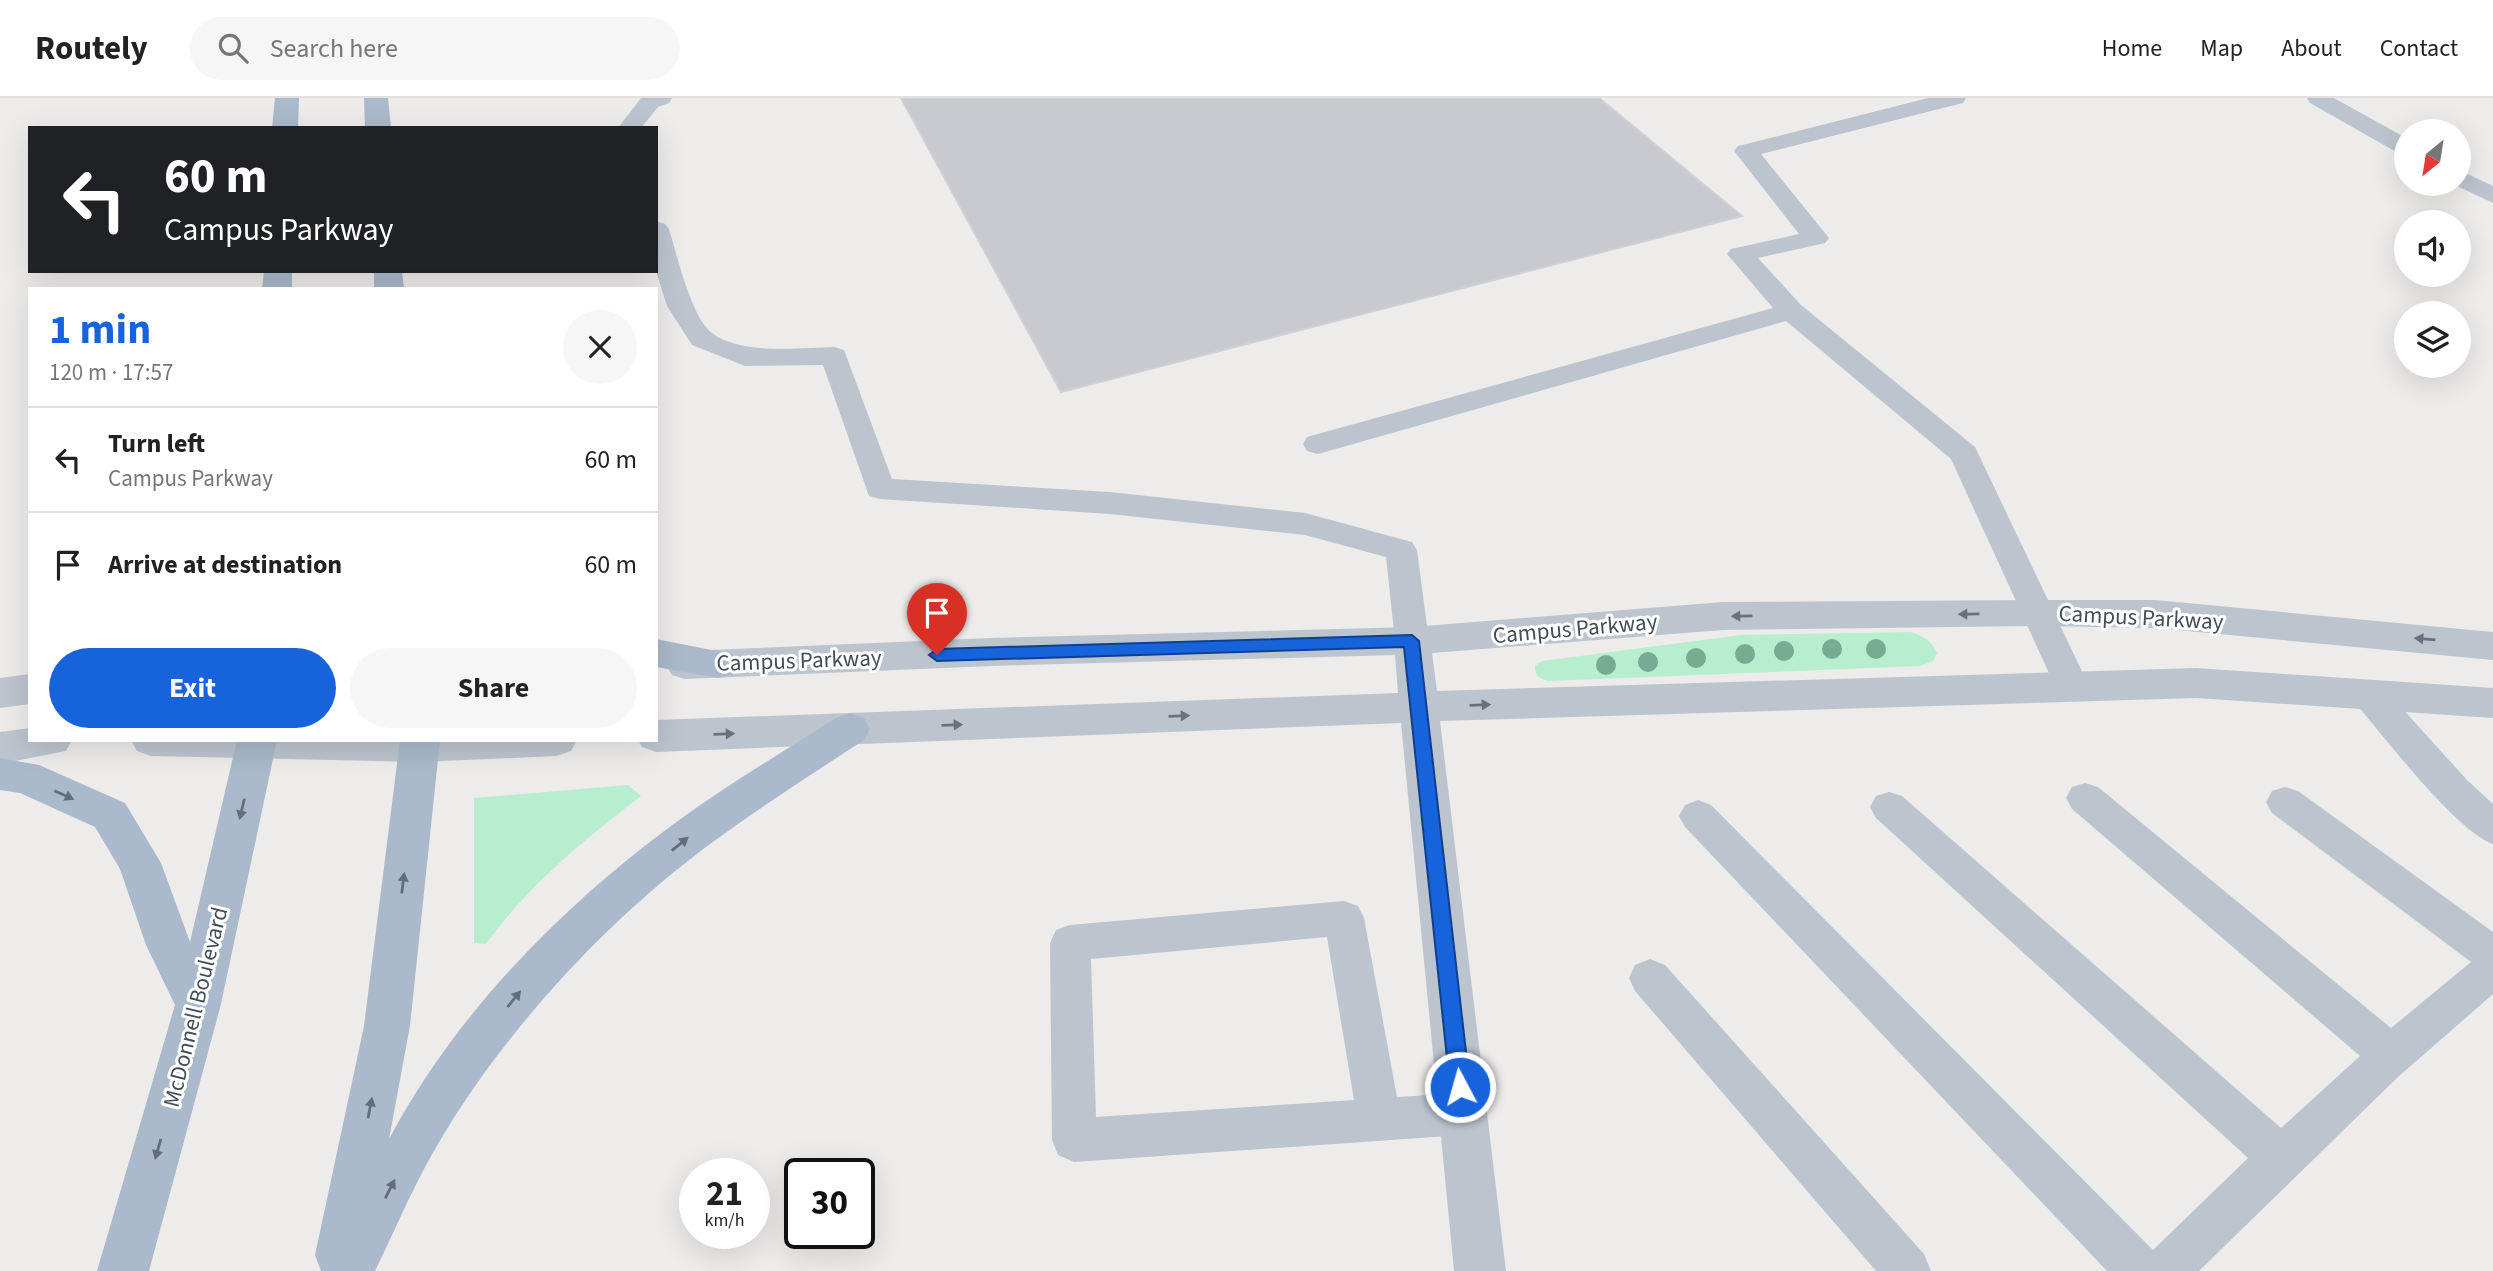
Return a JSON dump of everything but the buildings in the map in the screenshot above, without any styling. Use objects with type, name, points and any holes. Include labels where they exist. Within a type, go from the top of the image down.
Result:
[{"type":"main road","points":[[285,126],[287,98]]},
{"type":"main road","points":[[376,98],[378,126]]},
{"type":"main road","points":[[658,653],[719,664]]},
{"type":"main road","points":[[347,1271],[426,1118],[480,1042],[533,976],[604,908],[685,839],[750,793],[850,729]]},
{"type":"main road","name":"McDonnell Boulevard","points":[[124,1271],[198,1004],[257,742]]},
{"type":"main road","points":[[338,1271],[387,1026],[420,743]]},
{"type":"main road","points":[[0,774],[25,777],[110,815],[140,863],[168,945],[198,1004]]},
{"type":"street","name":"Campus Parkway","points":[[658,666],[991,652],[1412,641],[1723,616],[2155,614],[2493,646]]},
{"type":"street","points":[[1412,641],[1480,1271]]},
{"type":"street","points":[[658,736],[1419,707],[2196,683],[2493,703]]},
{"type":"street","points":[[0,693],[28,689]]},
{"type":"street","points":[[0,748],[39,742]]},
{"type":"street","points":[[338,742],[466,742]]},
{"type":"lane","points":[[631,126],[650,102],[661,98]]},
{"type":"lane","points":[[1955,98],[1746,151],[1816,238],[1740,254],[1791,311],[1964,454],[2071,686]]},
{"type":"lane","points":[[2318,98],[2394,141]]},
{"type":"lane","points":[[2471,184],[2493,196]]},
{"type":"lane","points":[[658,235],[680,306],[702,338],[745,357],[834,356],[880,489],[1110,503],[1305,524],[1401,550],[1412,641]]},
{"type":"lane","points":[[1318,444],[1791,311]]},
{"type":"lane","points":[[2369,695],[2454,791],[2493,828]]},
{"type":"lane","points":[[2085,798],[2391,1055]]},
{"type":"lane","points":[[2285,802],[2493,955]]},
{"type":"lane","points":[[1889,807],[2281,1158]]},
{"type":"lane","points":[[1698,816],[2140,1271]]},
{"type":"lane","points":[[1378,1120],[1344,918],[1070,943],[1074,1140],[1378,1120],[1463,1114]]},
{"type":"lane","points":[[2166,1271],[2215,1220],[2391,1055],[2446,1005],[2493,970]]},
{"type":"lane","points":[[1650,978],[1907,1271]]},
{"type":"green space","points":[[1910,632],[1930,642],[1937,653],[1933,661],[1920,666],[1548,681],[1538,676],[1535,669],[1542,661],[1741,635]]},
{"type":"green space","points":[[628,785],[641,796],[538,883],[486,944],[474,943],[474,798]]},
{"type":"route","points":[[937,655],[1412,641],[1460,1087]]}]
